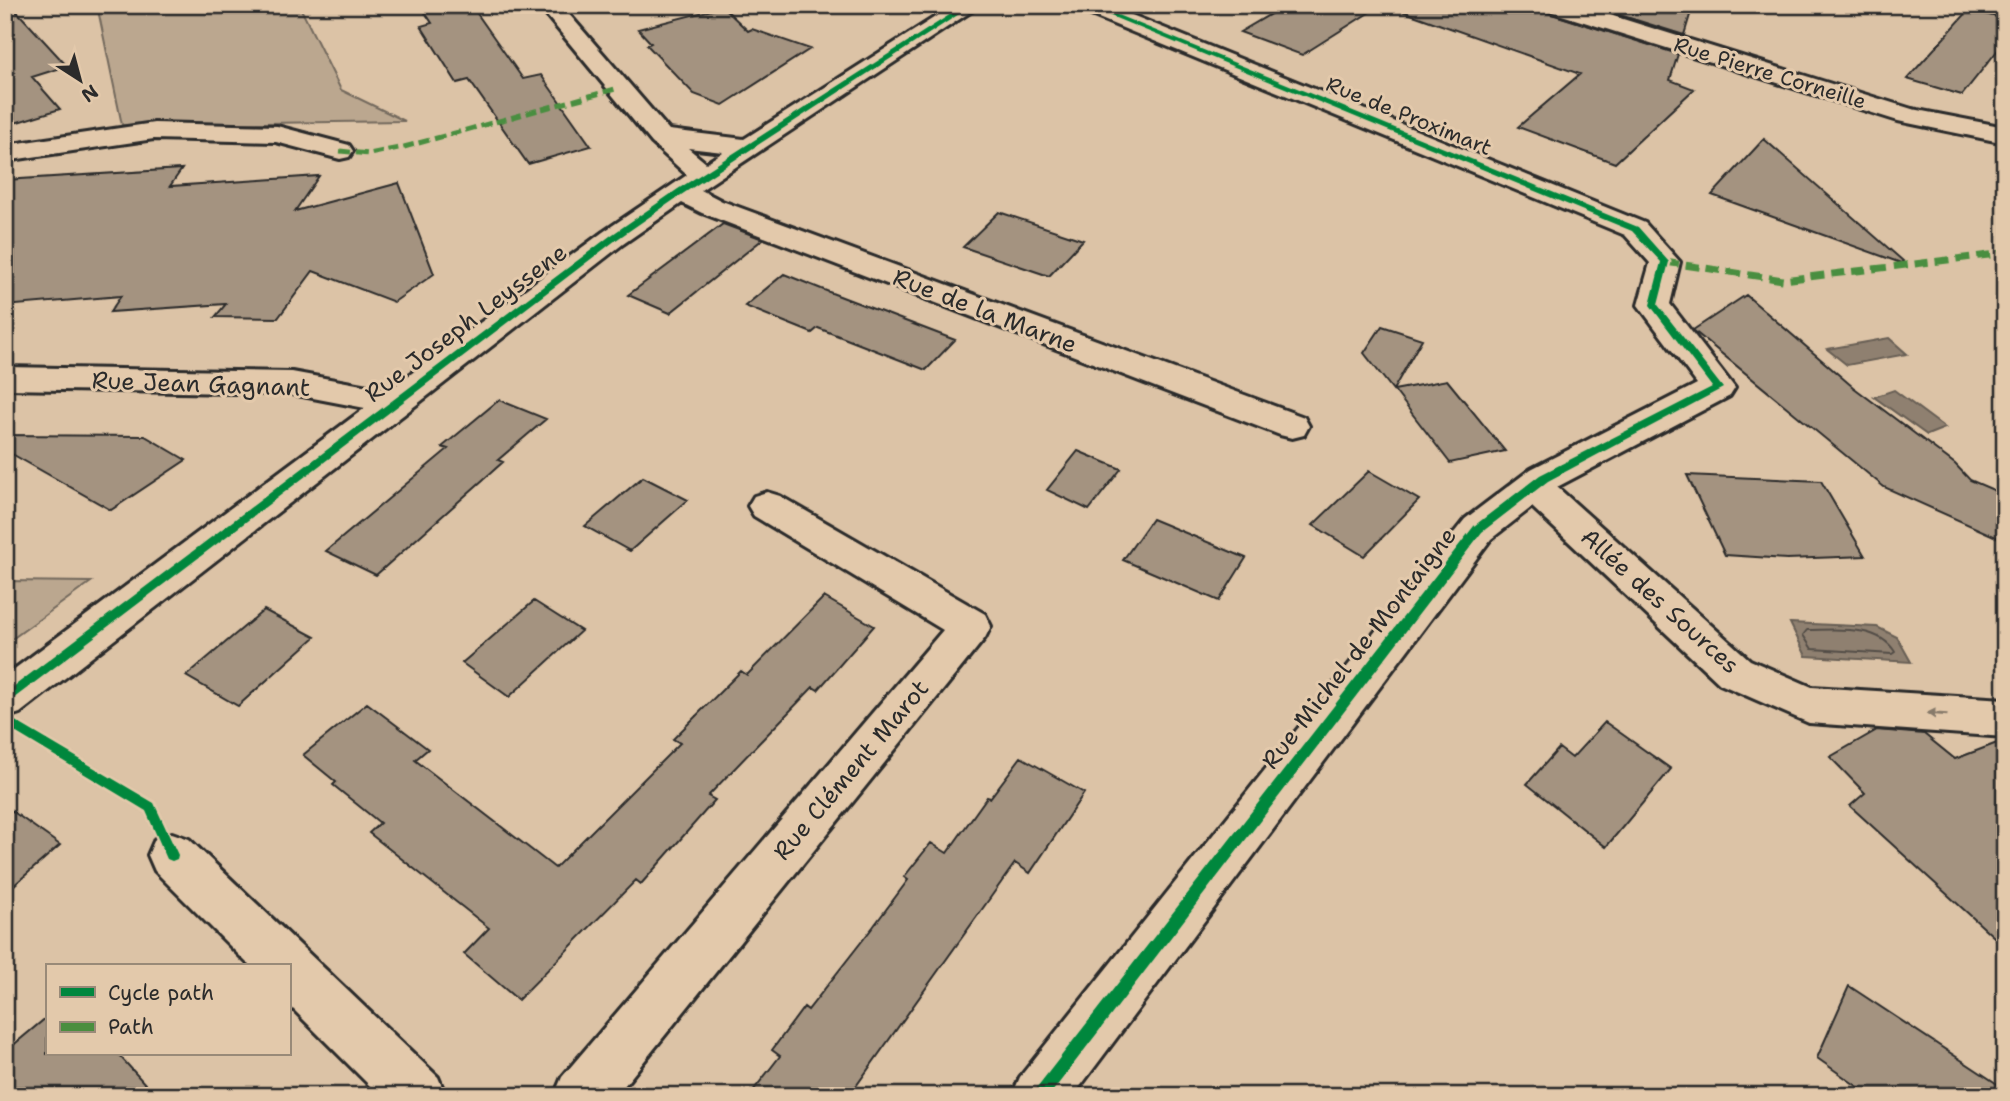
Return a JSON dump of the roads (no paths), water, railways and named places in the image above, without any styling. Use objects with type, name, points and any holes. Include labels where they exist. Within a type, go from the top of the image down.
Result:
[{"type":"street","name":"Rue de la Marne","points":[[549,5],[661,137],[691,166],[694,183],[712,207],[1292,426]]},
{"type":"street","name":"Rue Joseph Leyssene","points":[[5,701],[613,238],[970,5]]},
{"type":"street","name":"Rue de Proximart","points":[[1087,5],[1635,229],[1665,262],[1654,305]]},
{"type":"street","name":"Rue Pierre Corneille","points":[[1554,5],[1907,116],[1996,133]]},
{"type":"street","points":[[5,153],[154,131],[277,134],[340,151]]},
{"type":"street","points":[[1996,133],[2005,152]]},
{"type":"street","points":[[661,137],[749,147]]},
{"type":"street","name":"Rue Michel de Montaigne","points":[[1039,1096],[1478,529],[1544,478],[1718,388],[1654,305]]},
{"type":"street","name":"Rue Jean Gagnant","points":[[5,378],[292,383],[396,403]]},
{"type":"street","name":"Allée des Sources","points":[[1533,486],[1735,672],[1809,705],[2005,718]]},
{"type":"street","name":"Rue Clément Marot","points":[[581,1096],[971,626],[767,506]]},
{"type":"street","points":[[172,855],[284,964]]},
{"type":"street","points":[[290,970],[419,1096]]},
{"type":"water","points":[[1889,338],[1907,354],[1847,365],[1827,349]]},
{"type":"water","points":[[1894,390],[1945,428],[1927,435],[1874,397]]},
{"type":"water","points":[[1790,623],[1877,627],[1897,637],[1911,662],[1806,656]]}]
